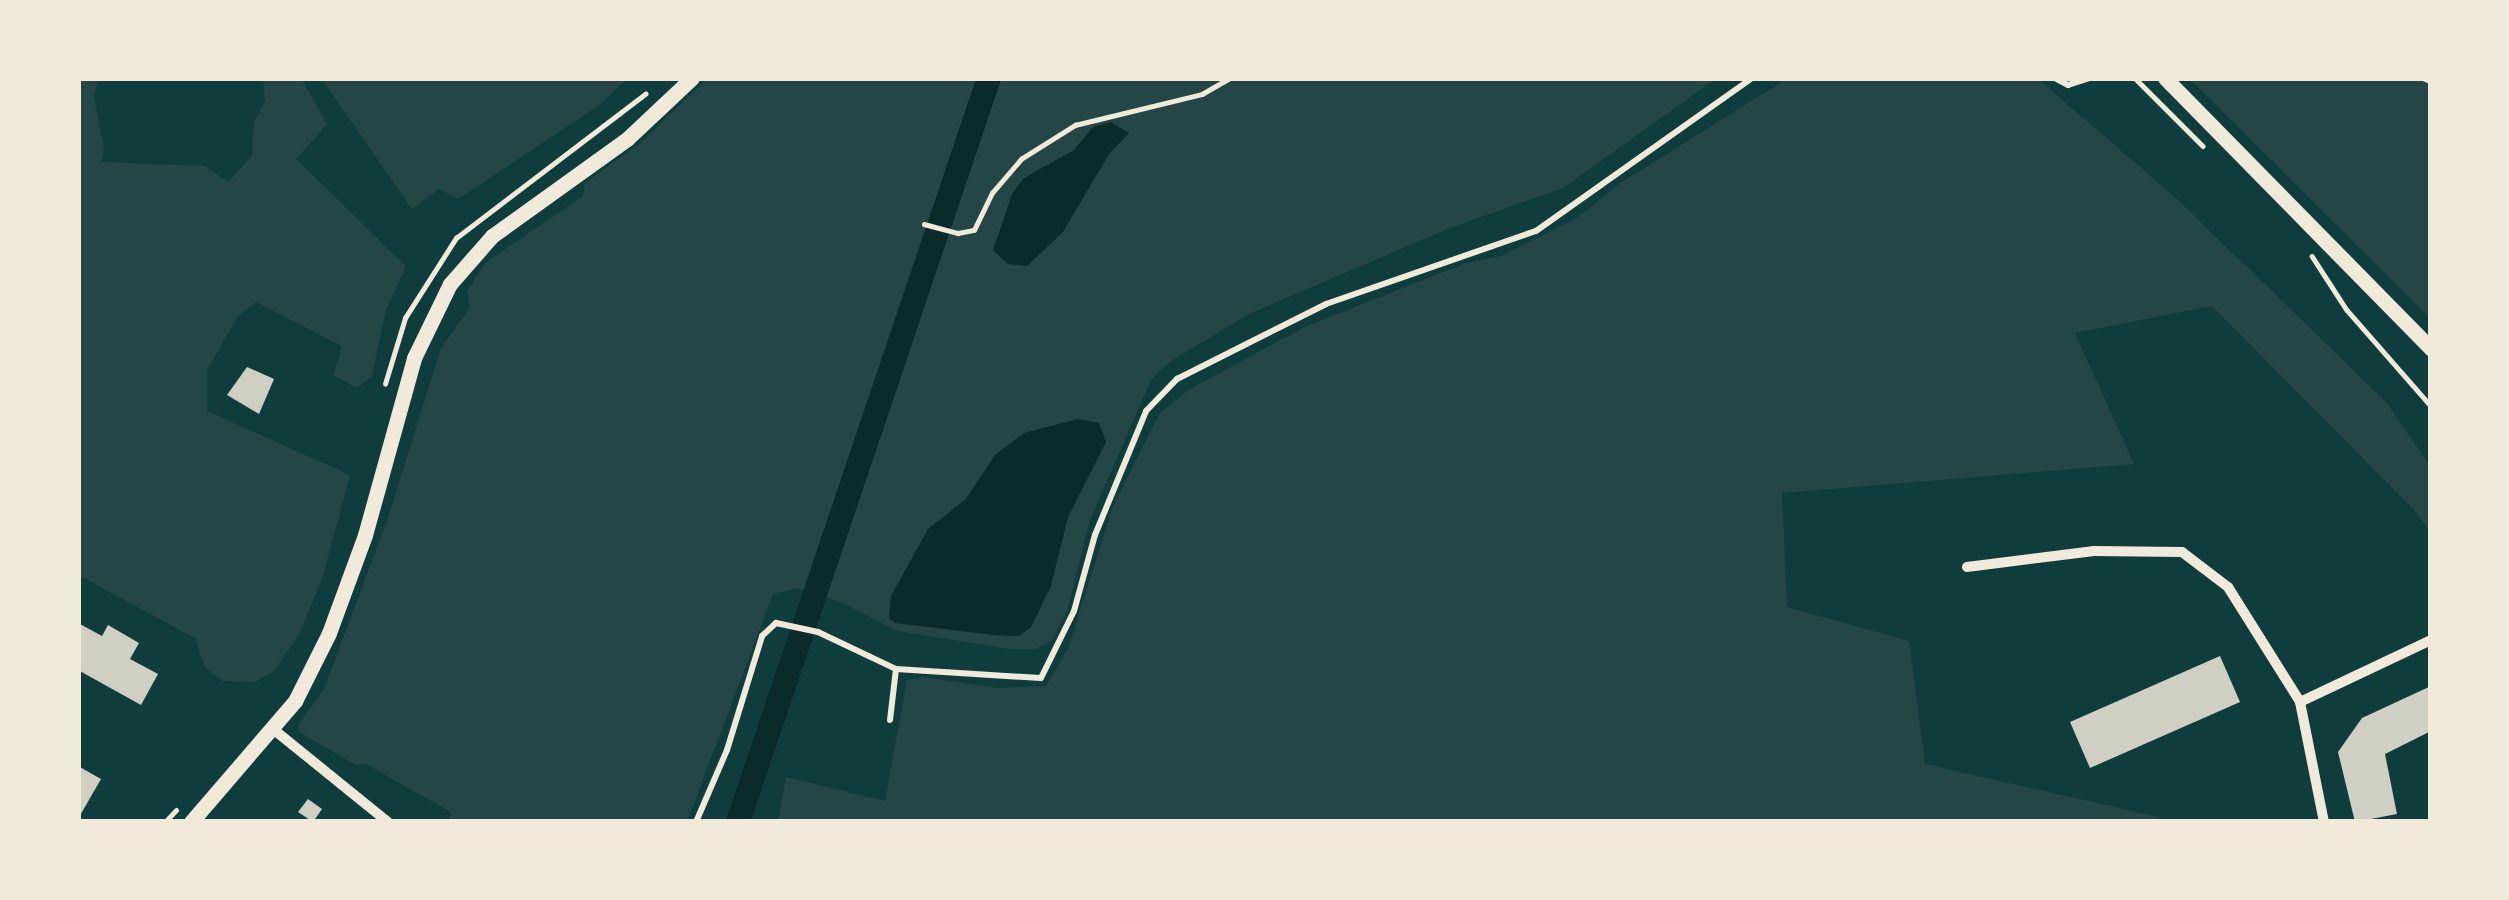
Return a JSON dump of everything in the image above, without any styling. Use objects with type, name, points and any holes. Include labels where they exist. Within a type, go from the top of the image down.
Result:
[{"type":"main road","points":[[191,822],[295,701],[329,633],[365,535],[414,358],[450,284],[492,236],[627,139],[692,78]]},
{"type":"main road","points":[[2165,78],[2431,349]]},
{"type":"street","points":[[1967,567],[2094,551],[2182,552],[2228,587],[2300,702],[2324,822]]},
{"type":"street","points":[[2300,702],[2431,640]]},
{"type":"street","points":[[273,729],[388,822]]},
{"type":"lane","points":[[696,822],[727,750],[762,636],[776,623],[792,622],[896,669],[1041,678],[1068,627],[1095,535],[1146,411],[1177,379],[1326,304],[1536,231],[1752,78]]},
{"type":"lane","points":[[2055,78],[2068,85],[2090,78]]},
{"type":"lane","points":[[890,720],[896,669]]},
{"type":"path","points":[[924,224],[958,233],[974,230],[992,193],[1021,159],[1075,125],[1202,94],[1230,78]]},
{"type":"path","points":[[2134,78],[2214,157]]},
{"type":"path","points":[[2310,252],[2347,310],[2431,406]]},
{"type":"shaded area","points":[[78,78],[98,78],[94,97],[104,149],[101,162],[205,166],[228,182],[252,156],[254,122],[265,101],[263,78],[301,78],[327,124],[296,159],[406,266],[386,310],[372,376],[357,388],[333,375],[342,346],[256,302],[238,316],[207,370],[207,411],[350,475],[323,576],[300,633],[274,671],[255,682],[222,681],[205,667],[195,638],[78,575]]},
{"type":"shaded area","points":[[321,78],[628,78],[599,105],[458,199],[439,189],[412,209]]},
{"type":"shaded area","points":[[708,78],[1717,78],[1563,188],[1450,228],[1249,314],[1171,361],[1151,380],[1090,520],[1067,611],[1052,641],[1035,649],[1009,649],[897,631],[841,602],[797,588],[773,594],[687,822],[449,822],[451,812],[366,764],[356,765],[299,732],[298,725],[324,689],[388,518],[441,348],[470,308],[467,291],[485,263],[583,196],[585,183],[639,144]]},
{"type":"shaded area","points":[[1788,78],[2037,78],[2177,199],[2386,402],[2431,467],[2431,534],[2417,513],[2212,306],[2075,333],[2134,464],[1782,493],[1787,607],[1909,641],[1925,764],[2158,817],[2159,822],[778,822],[786,777],[885,801],[907,680],[923,677],[997,688],[1046,686],[1068,649],[1113,506],[1160,413],[1188,390],[1305,327],[1466,263],[1501,256],[1577,218],[1619,184]]},
{"type":"shaded area","points":[[2189,78],[2431,78],[2431,319],[2430,318]]},
{"type":"shaded area","points":[[1111,122],[1129,133],[1109,154],[1063,232],[1027,266],[1008,264],[993,250],[1012,194],[1024,178],[1074,150],[1093,127]]},
{"type":"shaded area","points":[[1078,419],[1099,423],[1106,442],[1068,517],[1051,586],[1031,627],[1019,636],[994,635],[895,623],[889,618],[891,596],[928,529],[965,500],[995,455],[1024,433]]},
{"type":"building","points":[[247,367],[274,379],[259,414],[227,395]]},
{"type":"building","points":[[78,623],[102,636],[108,625],[139,643],[130,659],[158,674],[141,705],[78,670]]},
{"type":"building","points":[[2220,656],[2240,702],[2090,768],[2070,722]]},
{"type":"building","points":[[2431,686],[2431,731],[2385,754],[2397,814],[2355,822],[2338,752],[2362,718]]},
{"type":"building","points":[[78,766],[101,779],[78,819]]},
{"type":"building","points":[[308,799],[322,809],[313,822],[298,812]]},
{"type":"waterway","points":[[738,822],[989,78]]}]
